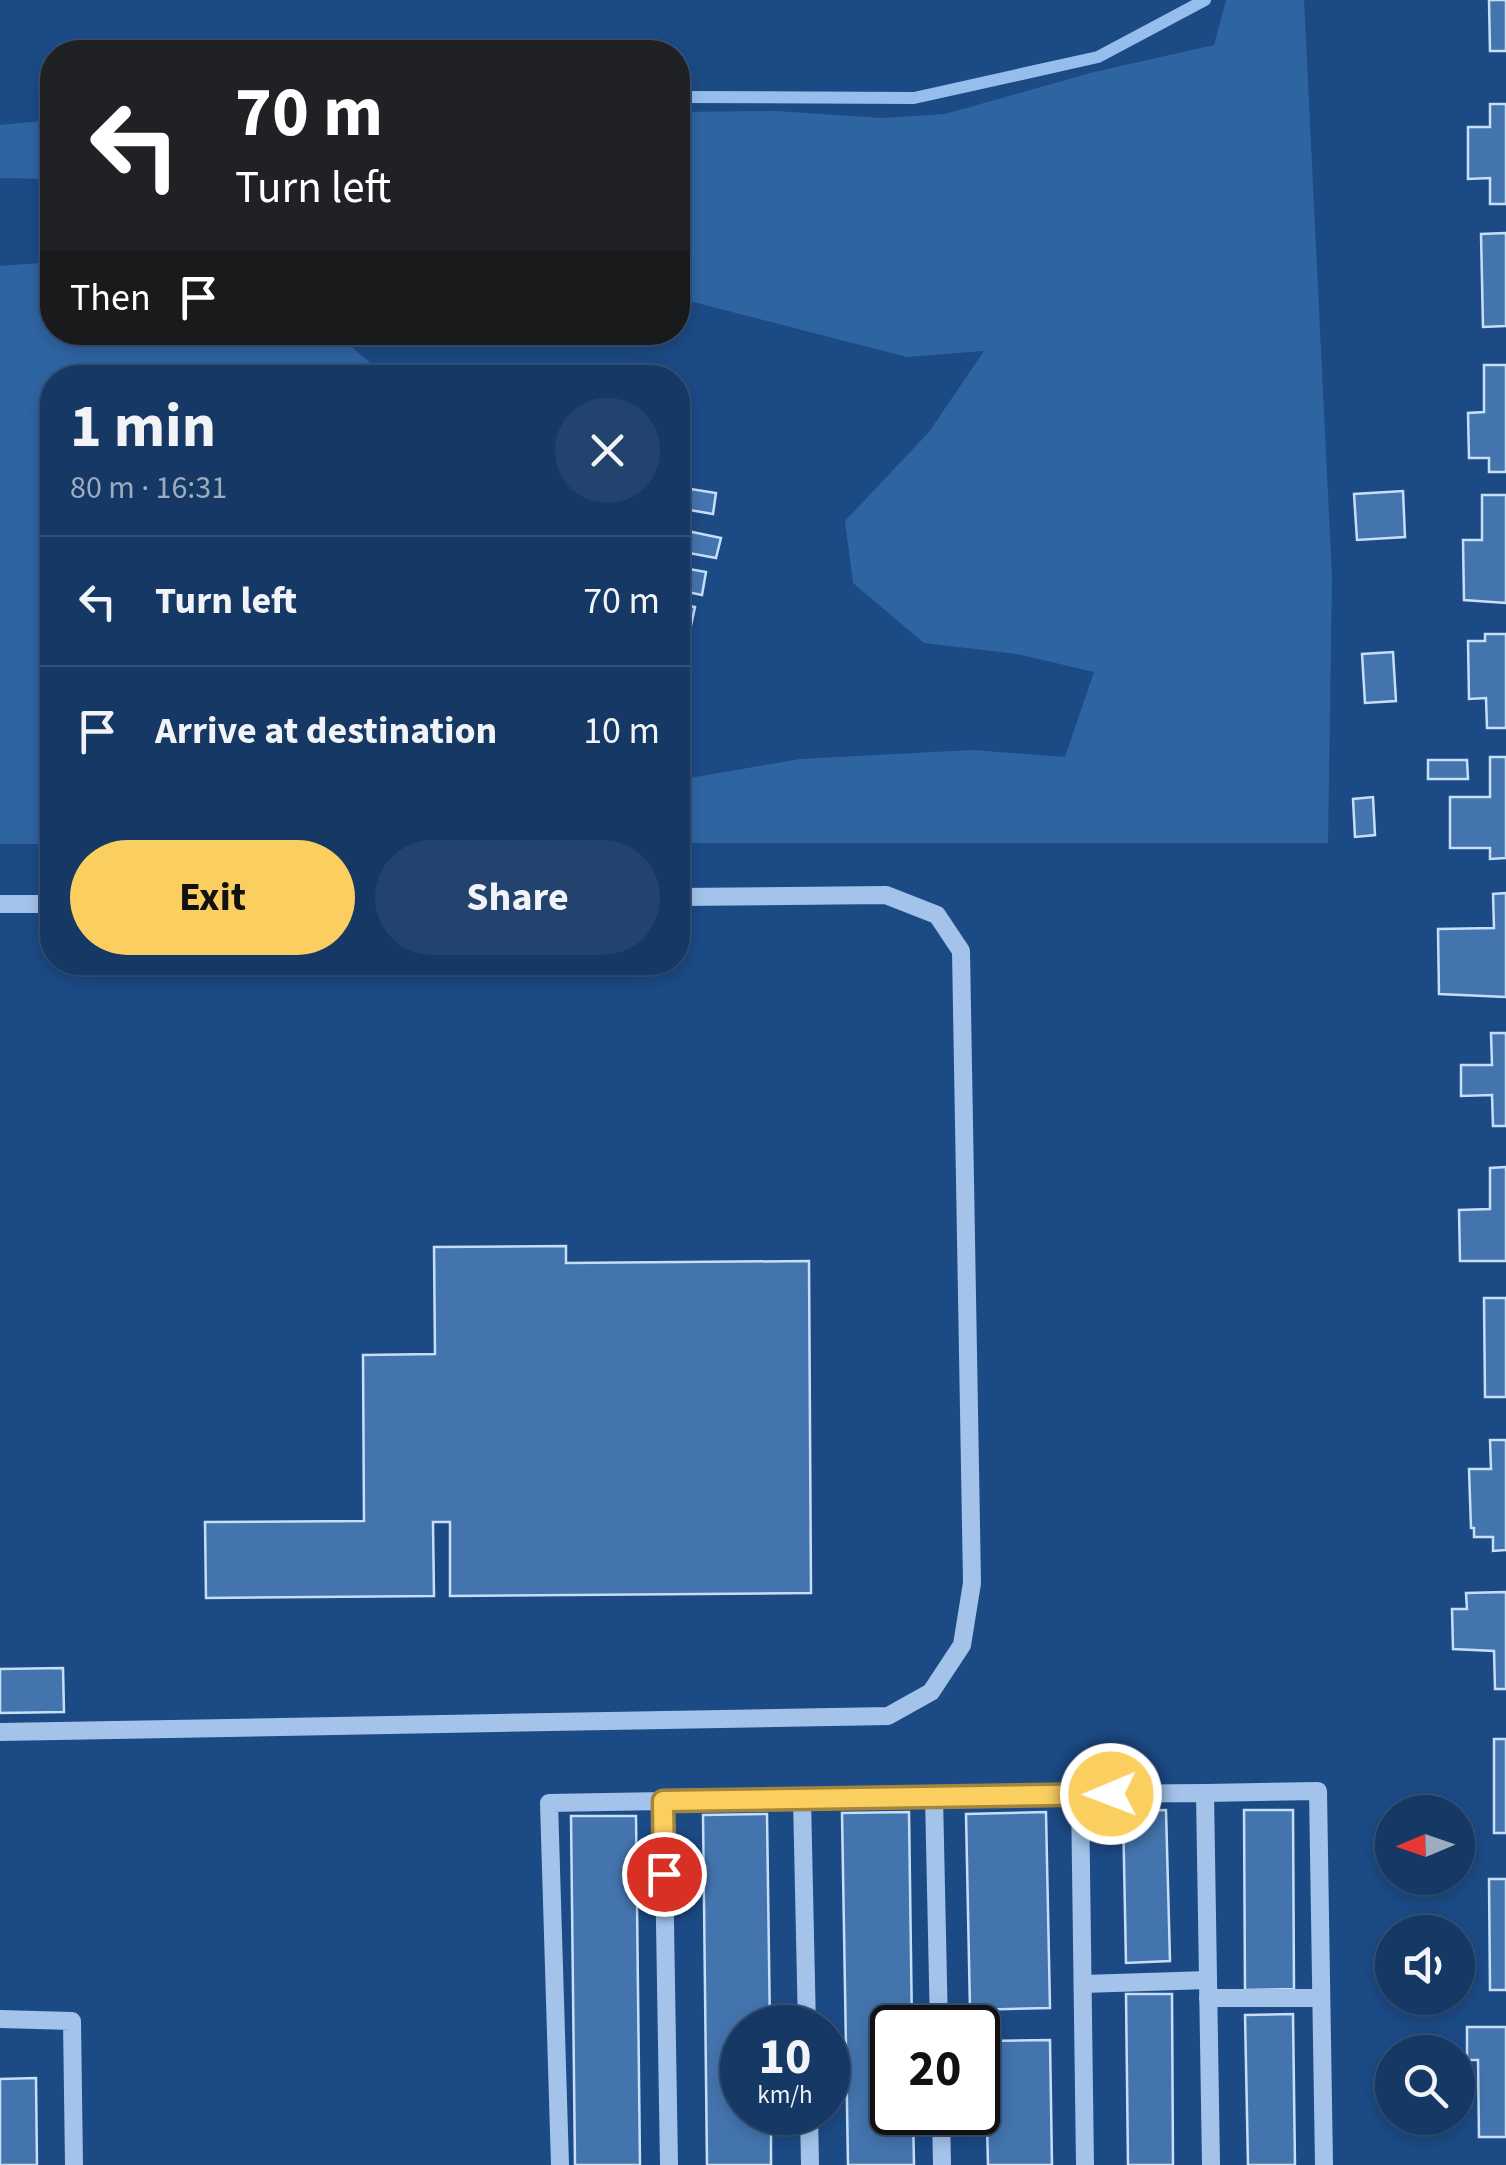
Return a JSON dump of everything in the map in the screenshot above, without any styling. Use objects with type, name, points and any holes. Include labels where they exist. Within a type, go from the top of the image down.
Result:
[{"type":"lane","points":[[0,1732],[888,1716],[931,1692],[962,1645],[972,1583],[961,951],[937,915],[886,895],[690,897]]},
{"type":"lane","points":[[0,904],[40,904]]},
{"type":"lane","points":[[560,2165],[549,1803],[1318,1791],[1324,2165]]},
{"type":"lane","points":[[1205,1793],[1211,2165]]},
{"type":"lane","points":[[1080,1794],[1085,2165]]},
{"type":"lane","points":[[934,1796],[939,2005]]},
{"type":"lane","points":[[802,1798],[806,2005]]},
{"type":"lane","points":[[663,1801],[669,2165]]},
{"type":"lane","points":[[1083,1984],[1322,1998]]},
{"type":"lane","points":[[0,2019],[72,2021],[74,2165]]},
{"type":"lane","points":[[809,2135],[810,2165]]},
{"type":"lane","points":[[941,2135],[942,2165]]},
{"type":"shaded area","points":[[1226,0],[1304,0],[1332,577],[1328,843],[690,843],[690,778],[800,759],[972,750],[1065,757],[1094,672],[1017,654],[924,643],[853,583],[845,521],[929,432],[984,351],[907,357],[690,301],[690,112],[776,111],[882,118],[945,114],[1094,72],[1214,45]]},
{"type":"shaded area","points":[[40,121],[40,179],[0,178],[0,125]]},
{"type":"shaded area","points":[[40,263],[40,345],[350,345],[372,365],[40,365],[40,844],[0,844],[0,266]]},
{"type":"building","points":[[1489,0],[1506,0],[1506,51],[1490,51]]},
{"type":"building","points":[[1490,104],[1506,104],[1506,204],[1490,204],[1490,178],[1468,179],[1468,127],[1490,127]]},
{"type":"building","points":[[1506,233],[1506,326],[1483,327],[1481,234]]},
{"type":"building","points":[[1484,365],[1506,365],[1506,472],[1489,472],[1489,458],[1469,458],[1468,413],[1484,412]]},
{"type":"building","points":[[690,489],[716,493],[713,514],[690,510]]},
{"type":"building","points":[[1403,491],[1405,537],[1357,540],[1354,494]]},
{"type":"building","points":[[1482,495],[1506,495],[1506,603],[1464,600],[1463,540],[1482,540]]},
{"type":"building","points":[[690,532],[721,538],[716,558],[690,553]]},
{"type":"building","points":[[690,569],[706,572],[702,595],[690,592]]},
{"type":"building","points":[[1485,634],[1506,634],[1506,728],[1487,728],[1486,698],[1469,699],[1468,641],[1485,641]]},
{"type":"building","points":[[1393,652],[1396,701],[1365,703],[1362,654]]},
{"type":"building","points":[[1490,757],[1506,757],[1506,858],[1490,859],[1490,848],[1450,848],[1450,797],[1490,797]]},
{"type":"building","points":[[1428,760],[1467,760],[1468,779],[1428,779]]},
{"type":"building","points":[[1373,797],[1375,835],[1355,837],[1353,799]]},
{"type":"building","points":[[1506,893],[1506,997],[1439,994],[1438,929],[1494,928],[1493,894]]},
{"type":"building","points":[[1491,1033],[1506,1033],[1506,1126],[1493,1126],[1492,1095],[1461,1096],[1461,1065],[1492,1065]]},
{"type":"building","points":[[1506,1167],[1506,1261],[1460,1261],[1459,1210],[1490,1209],[1490,1168]]},
{"type":"building","points":[[566,1246],[566,1263],[809,1261],[811,1593],[450,1596],[450,1522],[433,1522],[434,1596],[206,1598],[205,1522],[364,1521],[363,1355],[435,1354],[434,1247]]},
{"type":"building","points":[[1484,1298],[1506,1298],[1506,1397],[1485,1397]]},
{"type":"building","points":[[1490,1440],[1506,1440],[1506,1550],[1493,1551],[1493,1537],[1474,1537],[1471,1528],[1469,1469],[1491,1469]]},
{"type":"building","points":[[1506,1592],[1506,1689],[1495,1689],[1494,1651],[1453,1649],[1452,1609],[1467,1609],[1466,1593]]},
{"type":"building","points":[[63,1668],[64,1712],[0,1713],[0,1669]]},
{"type":"building","points":[[1494,1739],[1506,1739],[1506,1833],[1494,1833]]},
{"type":"building","points":[[1166,1810],[1170,1961],[1126,1963],[1123,1811]]},
{"type":"building","points":[[1244,1810],[1293,1810],[1294,1989],[1245,1990]]},
{"type":"building","points":[[909,1812],[912,2005],[870,2005],[870,2135],[913,2135],[914,2165],[848,2165],[850,2005],[845,2005],[842,1813]]},
{"type":"building","points":[[1046,1812],[1050,2008],[1000,2009],[1000,2005],[970,2005],[966,1814]]},
{"type":"building","points":[[767,1814],[770,2005],[720,2005],[720,2135],[771,2135],[771,2165],[707,2165],[703,1815]]},
{"type":"building","points":[[571,1816],[636,1816],[640,2165],[575,2165]]},
{"type":"building","points":[[1489,1879],[1506,1879],[1506,1990],[1490,1990]]},
{"type":"building","points":[[1126,1994],[1172,1994],[1173,2165],[1128,2165]]},
{"type":"building","points":[[1293,2014],[1295,2165],[1248,2165],[1245,2015]]},
{"type":"building","points":[[1467,2027],[1506,2027],[1506,2137],[1479,2137],[1478,2060],[1475,2035],[1467,2035]]},
{"type":"building","points":[[1050,2040],[1052,2165],[988,2165],[987,2135],[1000,2135],[1000,2041]]},
{"type":"building","points":[[36,2078],[37,2165],[0,2165],[0,2079]]},
{"type":"waterway","points":[[690,97],[914,98],[1098,57],[1205,0]]},
{"type":"route","points":[[664,1874],[663,1801],[1111,1794]]}]
